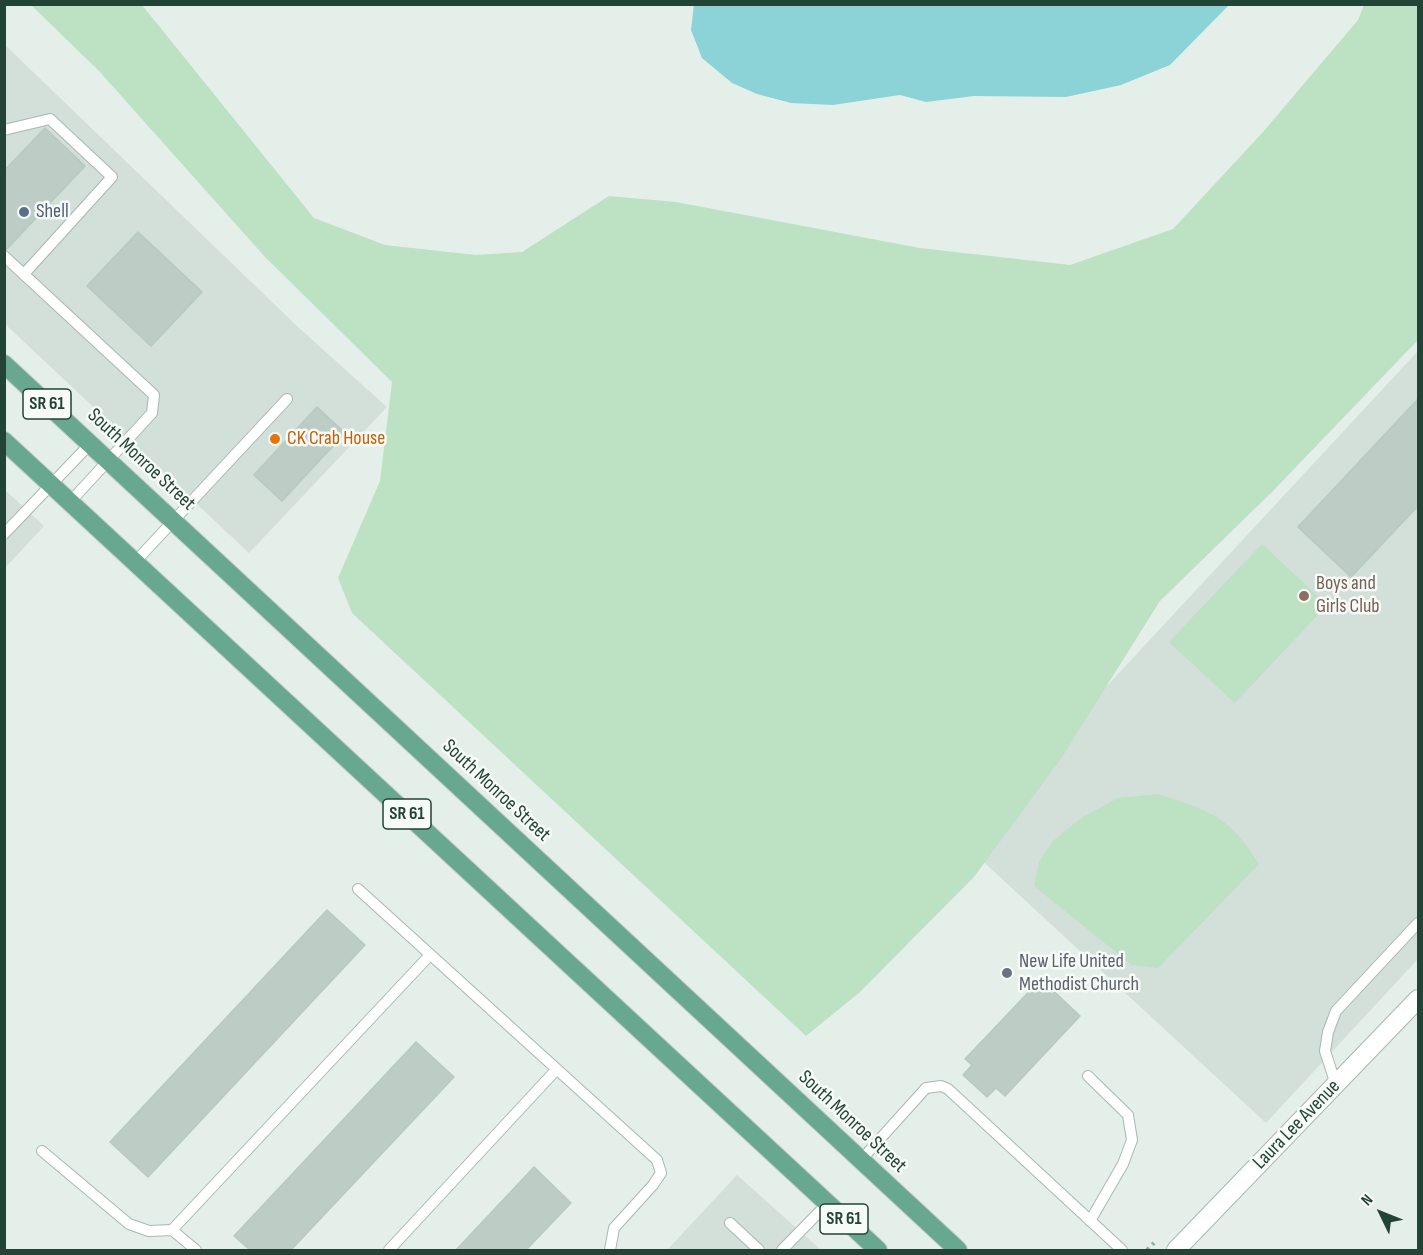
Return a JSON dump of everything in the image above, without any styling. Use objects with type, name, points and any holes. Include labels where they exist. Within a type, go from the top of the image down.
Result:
[{"type":"main road","name":"South Monroe Street","points":[[4,364],[958,1251]]},
{"type":"main road","name":"SR 61","points":[[4,441],[878,1251]]},
{"type":"street","name":"Laura Lee Avenue","points":[[1176,1251],[1419,999]]},
{"type":"lane","points":[[4,130],[50,119],[112,177],[24,274]]},
{"type":"lane","points":[[4,256],[154,395],[152,413],[70,502]]},
{"type":"lane","points":[[135,562],[287,399]]},
{"type":"lane","points":[[5,534],[90,444]]},
{"type":"lane","points":[[358,888],[657,1160],[661,1173],[614,1228],[610,1251]]},
{"type":"lane","points":[[1336,1085],[1325,1051],[1328,1032],[1336,1011],[1419,923]]},
{"type":"lane","points":[[172,1230],[430,955]]},
{"type":"lane","points":[[389,1251],[557,1069]]},
{"type":"lane","points":[[1088,1076],[1128,1115],[1132,1140],[1123,1164],[1090,1221]]},
{"type":"lane","points":[[861,1161],[926,1088],[941,1086],[948,1089],[1122,1251]]},
{"type":"lane","points":[[42,1151],[129,1224],[149,1231],[172,1230],[196,1251]]},
{"type":"lane","points":[[782,1251],[827,1204]]},
{"type":"lane","points":[[730,1223],[759,1251]]},
{"type":"shaded area","points":[[4,44],[298,327],[387,407],[249,553],[5,324]]},
{"type":"shaded area","name":"Boys and Girls Club","points":[[1418,351],[1418,959],[1266,1123],[962,842]]},
{"type":"shaded area","points":[[4,489],[44,526],[5,568],[4,568]]},
{"type":"shaded area","points":[[737,1175],[821,1250],[667,1250]]},
{"type":"green space","points":[[31,5],[142,5],[314,218],[385,245],[476,255],[522,252],[609,196],[676,202],[920,248],[1070,265],[1173,229],[1263,132],[1358,20],[1364,5],[1418,5],[1418,340],[1272,492],[1160,601],[1062,757],[974,877],[860,992],[806,1036],[352,613],[338,578],[380,481],[392,382],[265,257],[99,71]]},
{"type":"green space","points":[[1262,544],[1327,605],[1235,703],[1169,642]]},
{"type":"green space","points":[[1158,794],[1191,805],[1216,817],[1237,835],[1259,864],[1158,968],[1132,965],[1034,886],[1039,862],[1052,842],[1081,818],[1118,798]]},
{"type":"water","points":[[694,4],[1229,5],[1170,65],[1121,85],[1066,97],[974,96],[926,102],[900,95],[833,105],[791,103],[757,94],[732,83],[702,58],[691,30]]},
{"type":"building","name":"Shell","points":[[45,128],[85,166],[4,252],[4,171]]},
{"type":"building","points":[[138,232],[202,292],[151,346],[87,286]]},
{"type":"building","points":[[1418,399],[1418,506],[1351,577],[1298,527]]},
{"type":"building","points":[[317,407],[345,433],[282,501],[254,475]]},
{"type":"building","points":[[327,910],[365,945],[148,1177],[110,1142]]},
{"type":"building","points":[[1041,979],[1080,1016],[1005,1096],[996,1088],[987,1097],[963,1075],[972,1065],[965,1059]]},
{"type":"building","points":[[416,1042],[454,1077],[291,1250],[250,1250],[234,1236]]},
{"type":"building","points":[[534,1167],[571,1203],[526,1250],[456,1250]]},
{"type":"place","name":"Shell","points":[[24,212]]},
{"type":"place","name":"CK Crab House","points":[[275,439]]},
{"type":"place","name":"Boys and Girls Club","points":[[1304,596]]},
{"type":"place","name":"New Life United Methodist Church","points":[[1007,973]]}]
